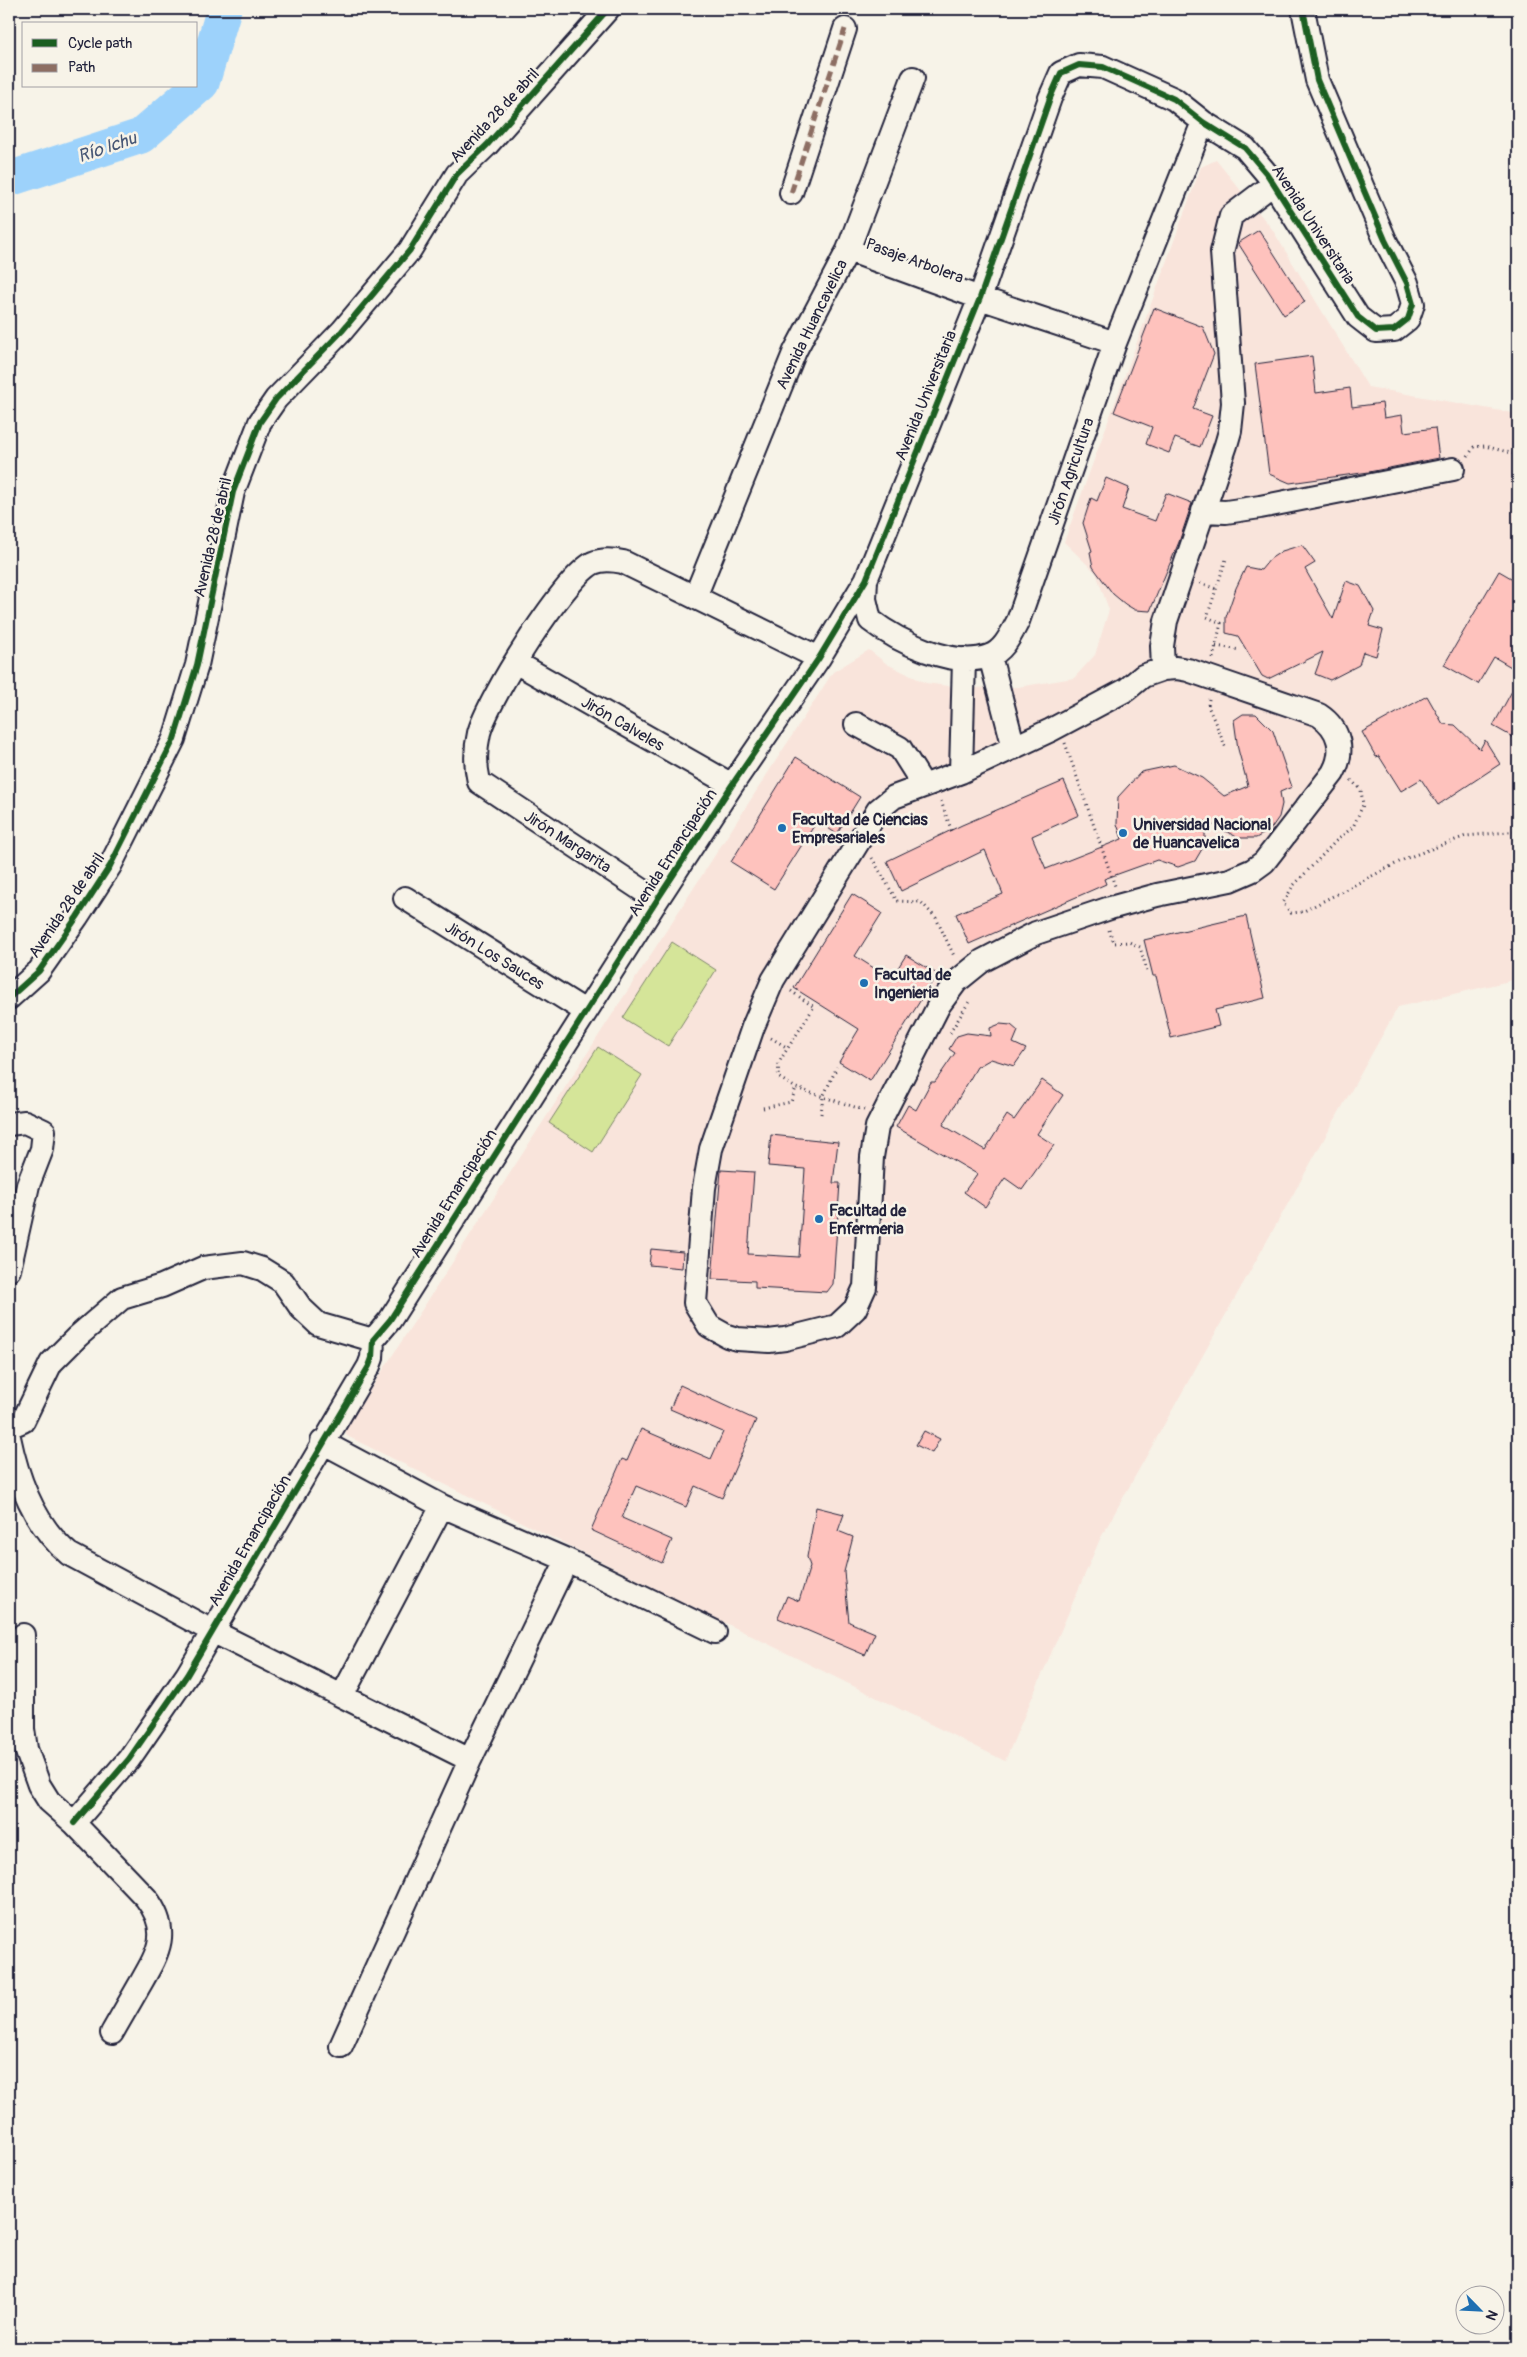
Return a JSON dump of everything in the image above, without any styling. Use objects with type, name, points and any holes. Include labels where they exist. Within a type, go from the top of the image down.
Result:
[{"type":"street","name":"Avenida 28 de abril","points":[[9,998],[38,971],[82,910],[110,866],[174,739],[198,664],[233,492],[260,422],[276,399],[342,331],[410,250],[458,174],[487,145],[608,9]]},
{"type":"street","name":"Avenida Universitaria","points":[[866,580],[980,298],[1050,98],[1061,73],[1079,64],[1103,67],[1174,99],[1203,122],[1245,148],[1273,184],[1358,317],[1376,331],[1394,330],[1408,319],[1413,304],[1407,283],[1385,240],[1317,80],[1303,9]]},
{"type":"street","points":[[791,193],[845,29]]},
{"type":"street","name":"Avenida Huancavelica","points":[[696,597],[795,351],[848,250],[913,78]]},
{"type":"street","name":"Jirón Agricultura","points":[[990,656],[1008,641],[1018,621],[1115,343],[1203,122]]},
{"type":"street","points":[[1163,669],[1162,646],[1166,621],[1228,438],[1232,416],[1222,252],[1230,216],[1273,184]]},
{"type":"street","name":"Pasaje Arbolera","points":[[848,250],[980,298],[1115,343]]},
{"type":"street","points":[[1203,511],[1226,512],[1260,507],[1453,469]]},
{"type":"street","points":[[514,662],[568,587],[584,569],[594,563],[613,560],[623,562],[819,658]]},
{"type":"street","points":[[866,580],[865,599],[870,620],[885,631],[907,643],[935,653],[964,659],[990,656],[1014,748]]},
{"type":"street","name":"Avenida Emancipación","points":[[74,1823],[129,1759],[159,1717],[369,1366],[372,1358],[373,1340],[390,1320],[585,1011],[732,785],[819,658],[866,580]]},
{"type":"street","points":[[961,772],[964,659]]},
{"type":"street","name":"Jirón Margarita","points":[[514,662],[485,715],[480,732],[475,765],[479,782],[657,900]]},
{"type":"street","name":"Jirón Calveles","points":[[514,662],[732,785]]},
{"type":"street","points":[[1163,669],[1188,670],[1319,715],[1326,720],[1339,739],[1340,757],[1337,766],[1264,862],[1253,870],[1230,880],[1206,884],[1111,908],[1036,933],[982,961],[963,976],[939,1005],[882,1115],[872,1157],[865,1287],[855,1309],[836,1326],[785,1339],[769,1341],[737,1339],[717,1332],[709,1326],[695,1302],[704,1188],[711,1149],[753,1027],[773,980],[878,810],[894,797],[961,772],[1060,726],[1126,690],[1142,676],[1163,669]]},
{"type":"street","points":[[856,724],[900,748],[929,784]]},
{"type":"street","name":"Jirón Los Sauces","points":[[405,898],[585,1011]]},
{"type":"street","points":[[9,1124],[25,1122],[44,1130],[42,1149],[28,1185],[9,1270]]},
{"type":"street","points":[[9,1426],[23,1421],[36,1398],[51,1364],[122,1298],[162,1286],[204,1268],[243,1263],[262,1268],[284,1282],[301,1308],[318,1324],[373,1340]]},
{"type":"street","points":[[9,1437],[27,1496],[40,1522],[56,1543],[84,1562],[212,1631],[470,1760]]},
{"type":"street","points":[[322,1442],[442,1506],[568,1560],[714,1632]]},
{"type":"street","points":[[342,1696],[442,1506]]},
{"type":"street","points":[[342,2046],[470,1760],[568,1560]]},
{"type":"street","points":[[23,1635],[22,1709],[26,1750],[32,1768],[49,1801],[74,1823],[146,1898],[159,1924],[158,1953],[112,2033]]},
{"type":"path","points":[[1453,469],[1465,460],[1474,447],[1485,446],[1518,455]]},
{"type":"path","points":[[1226,559],[1207,617],[1221,622],[1208,706],[1226,748]]},
{"type":"path","points":[[1216,646],[1240,650]]},
{"type":"path","points":[[1060,726],[1111,908],[1114,943],[1129,942],[1140,947],[1147,971]]},
{"type":"path","points":[[1337,766],[1361,790],[1363,806],[1354,827],[1336,841],[1293,886],[1283,903],[1291,913],[1302,912],[1407,858],[1466,836],[1518,831]]},
{"type":"path","points":[[929,784],[952,832]]},
{"type":"path","points":[[860,839],[898,901],[921,902],[936,918],[963,976]]},
{"type":"path","points":[[773,980],[814,1007],[779,1062],[778,1077],[796,1088],[882,1115]]},
{"type":"path","points":[[821,1114],[823,1097],[837,1067]]},
{"type":"path","points":[[763,1108],[791,1102],[796,1088]]},
{"type":"shaded area","name":"Universidad Nacional de Huancavelica","points":[[1216,160],[1272,229],[1368,387],[1518,414],[1518,979],[1398,1007],[1100,1539],[1005,1761],[347,1436],[345,1429],[833,672],[869,650],[887,664],[926,683],[963,688],[1018,687],[1074,678],[1095,655],[1109,610],[1096,573],[1064,542],[1201,167]]},
{"type":"green space","points":[[672,942],[716,970],[668,1046],[623,1018]]},
{"type":"green space","points":[[598,1047],[642,1075],[593,1152],[549,1123]]},
{"type":"building","points":[[1259,230],[1305,302],[1284,315],[1238,243]]},
{"type":"building","points":[[1154,308],[1203,327],[1214,354],[1193,409],[1212,416],[1200,447],[1175,438],[1169,453],[1146,444],[1152,427],[1114,412]]},
{"type":"building","points":[[1312,356],[1316,393],[1350,388],[1352,407],[1382,403],[1384,418],[1402,415],[1404,432],[1435,428],[1439,458],[1369,472],[1290,483],[1269,474],[1255,364]]},
{"type":"building","points":[[1106,478],[1129,488],[1122,509],[1155,521],[1166,493],[1192,503],[1179,542],[1150,611],[1135,610],[1125,604],[1113,594],[1093,567],[1090,552],[1092,551],[1083,523],[1091,498],[1097,501]]},
{"type":"building","points":[[1302,545],[1315,563],[1305,569],[1333,619],[1346,581],[1360,586],[1374,611],[1369,626],[1383,630],[1376,656],[1363,652],[1359,665],[1330,680],[1315,674],[1323,652],[1268,679],[1262,676],[1238,636],[1226,633],[1226,617],[1246,567],[1261,570],[1270,559],[1282,551]]},
{"type":"building","points":[[1499,571],[1518,582],[1518,671],[1494,657],[1478,684],[1444,665]]},
{"type":"building","points":[[1518,680],[1518,740],[1493,726]]},
{"type":"building","points":[[1427,696],[1443,724],[1455,725],[1480,749],[1485,740],[1500,764],[1438,805],[1421,779],[1401,791],[1379,756],[1376,757],[1362,732]]},
{"type":"building","points":[[1243,714],[1256,714],[1273,731],[1292,787],[1280,792],[1282,804],[1279,817],[1270,830],[1256,838],[1239,838],[1205,821],[1205,844],[1195,861],[1178,867],[1157,860],[1104,879],[1106,884],[969,944],[956,914],[1003,894],[985,850],[901,891],[887,861],[962,825],[1064,781],[1079,815],[1032,836],[1046,869],[1122,839],[1117,824],[1118,797],[1141,772],[1174,765],[1202,778],[1224,796],[1248,786],[1238,749],[1234,720]]},
{"type":"building","name":"Facultad de Ciencias Empresariales","points":[[796,757],[860,797],[837,834],[817,821],[774,889],[731,862]]},
{"type":"building","name":"Facultad de Ingenieria","points":[[852,894],[882,913],[855,956],[891,979],[906,955],[937,974],[870,1081],[839,1062],[859,1029],[794,988]]},
{"type":"building","points":[[1246,916],[1265,998],[1215,1010],[1219,1026],[1171,1038],[1156,976],[1153,976],[1144,940]]},
{"type":"building","points":[[1000,1024],[1011,1025],[1018,1031],[1013,1043],[1026,1049],[1014,1066],[991,1059],[977,1067],[943,1125],[985,1150],[1007,1115],[1014,1120],[1042,1080],[1063,1095],[1037,1134],[1054,1145],[1022,1190],[1005,1178],[985,1207],[964,1192],[977,1174],[896,1127],[908,1105],[916,1110],[931,1082],[935,1082],[955,1053],[949,1049],[957,1036],[967,1033],[991,1036],[990,1028]]},
{"type":"building","points":[[771,1135],[838,1142],[833,1183],[840,1183],[833,1284],[827,1292],[755,1288],[755,1281],[712,1279],[721,1170],[754,1172],[748,1254],[799,1257],[805,1169],[768,1166]]},
{"type":"building","points":[[651,1249],[683,1252],[682,1268],[649,1265]]},
{"type":"building","points":[[680,1385],[756,1420],[722,1498],[695,1486],[686,1507],[636,1486],[622,1518],[672,1540],[662,1563],[591,1530],[622,1459],[627,1461],[641,1429],[711,1459],[723,1432],[670,1409]]},
{"type":"building","points":[[924,1431],[940,1439],[932,1453],[916,1445]]},
{"type":"building","points":[[816,1507],[844,1514],[838,1531],[853,1537],[844,1572],[849,1622],[875,1633],[865,1655],[778,1618],[787,1596],[799,1601],[810,1566],[807,1557]]},
{"type":"waterway","name":"Río Ichu","points":[[198,86],[202,83],[224,9]]},
{"type":"waterway","name":"Río Ichu","points":[[9,179],[141,136],[196,88]]},
{"type":"marked path","points":[[791,193],[845,29]]},
{"type":"cycle path","points":[[9,998],[39,971],[110,866],[174,739],[197,665],[233,492],[260,422],[276,399],[342,331],[410,250],[457,174],[487,145],[608,9]]},
{"type":"cycle path","points":[[74,1823],[129,1759],[187,1675],[369,1366],[372,1358],[373,1340],[390,1320],[657,900],[732,785],[819,658],[866,580],[980,298],[1050,98],[1061,73],[1079,65],[1103,67],[1174,99],[1203,122],[1245,148],[1267,174],[1358,317],[1376,331],[1394,330],[1408,319],[1413,304],[1407,283],[1385,240],[1317,80],[1303,9]]},
{"type":"place","name":"Facultad de Ciencias Empresariales","points":[[782,828]]},
{"type":"place","name":"Universidad Nacional de Huancavelica","points":[[1123,833]]},
{"type":"place","name":"Facultad de Ingenieria","points":[[864,983]]},
{"type":"place","name":"Facultad de Enfermeria","points":[[819,1219]]}]
